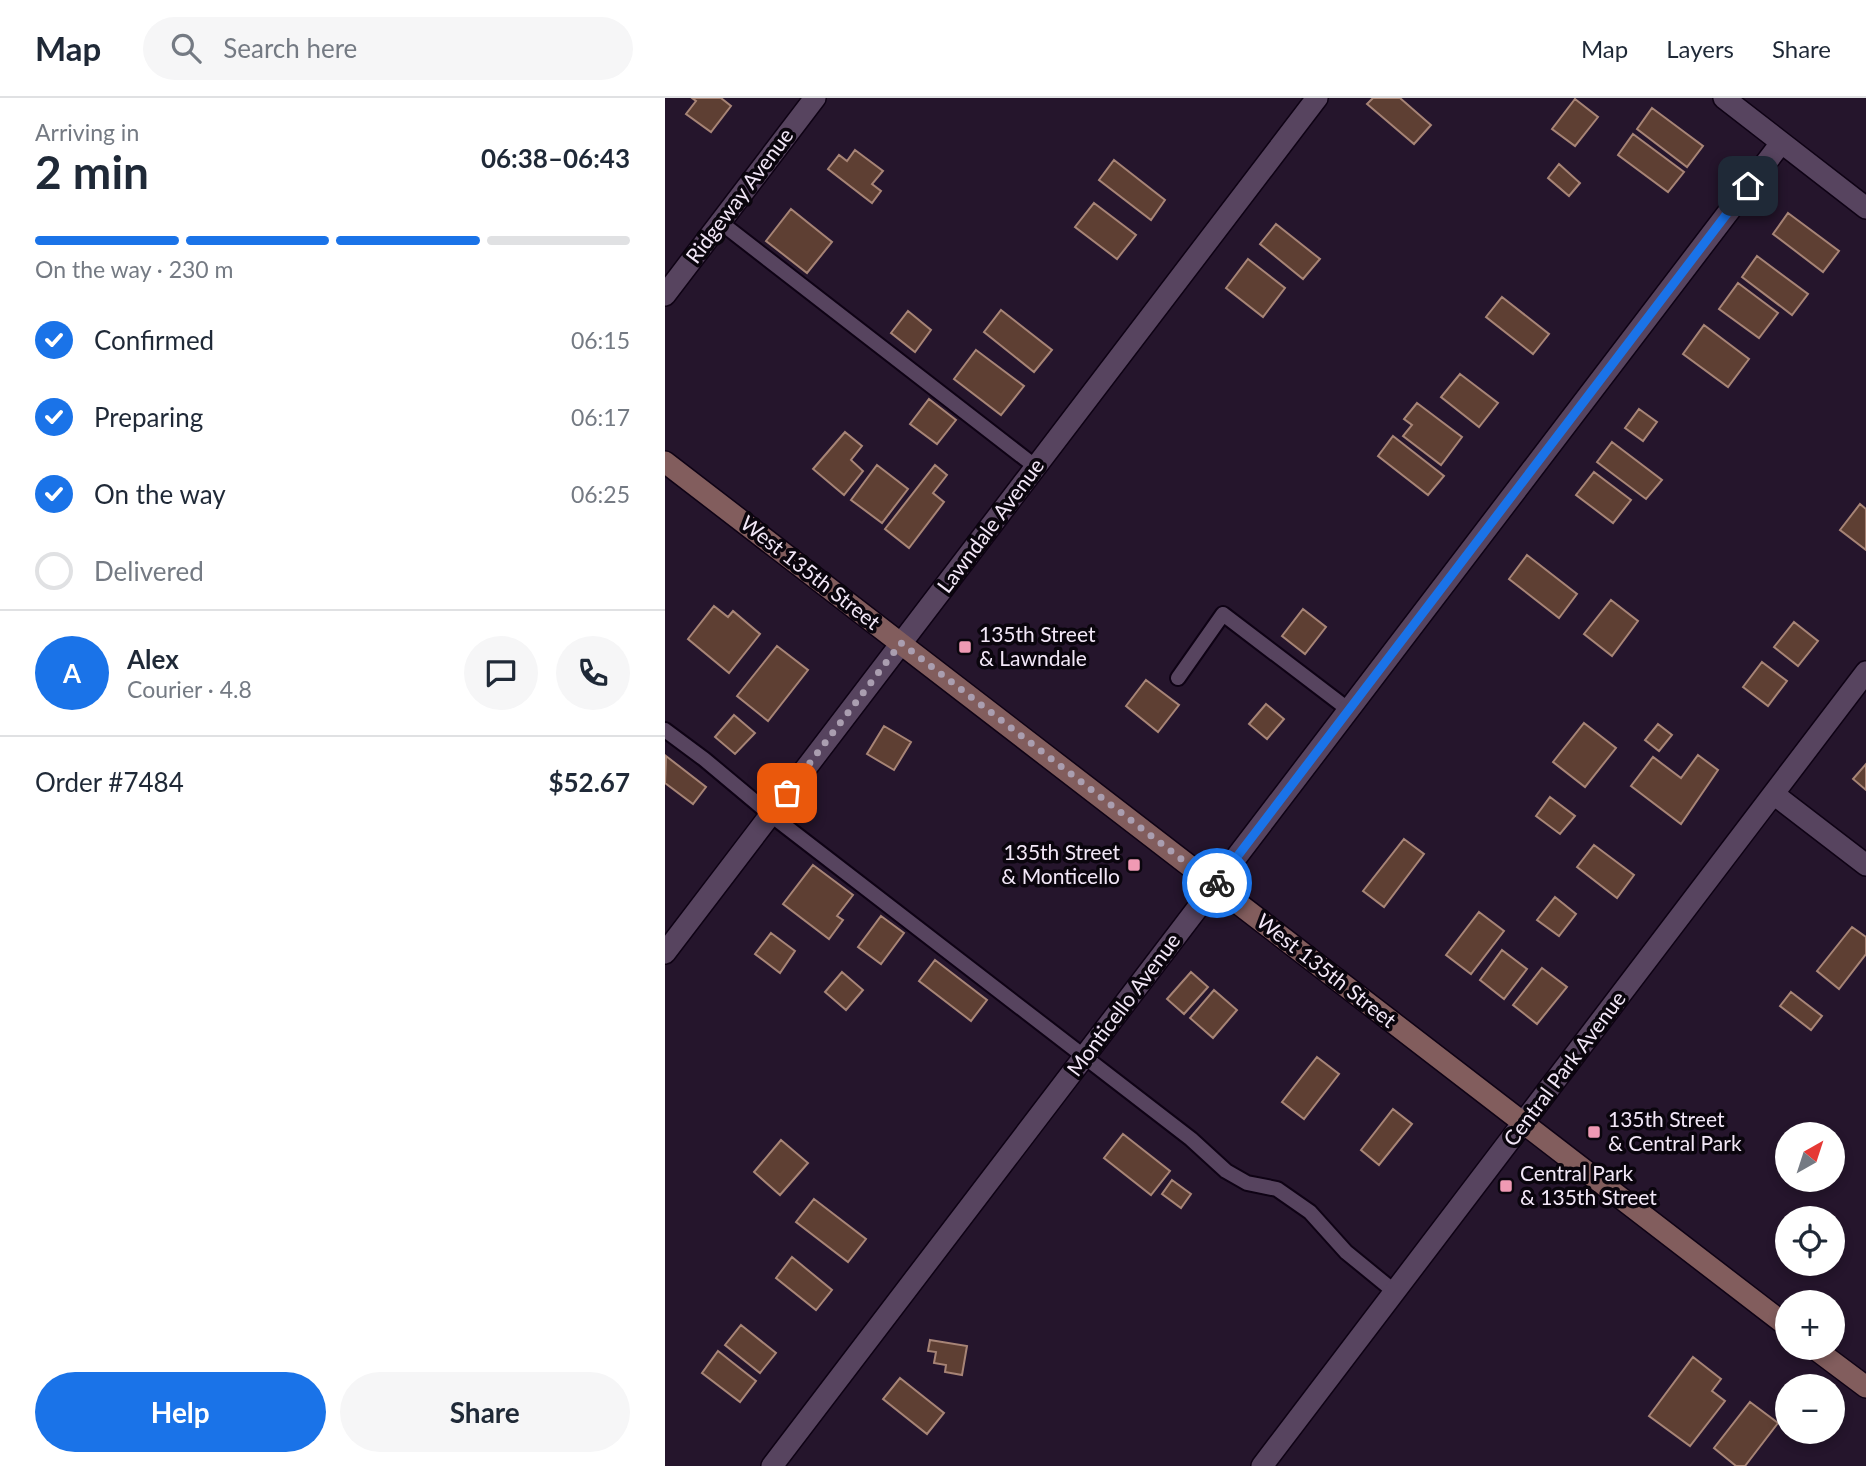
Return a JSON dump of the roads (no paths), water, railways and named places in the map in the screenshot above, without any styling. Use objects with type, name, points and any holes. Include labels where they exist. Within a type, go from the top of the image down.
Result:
[{"type":"street","name":"Ridgeway Avenue","points":[[665,295],[815,98]]},
{"type":"street","name":"Lawndale Avenue","points":[[665,953],[1317,98]]},
{"type":"street","points":[[1724,98],[1866,208]]},
{"type":"street","name":"Monticello Avenue","points":[[772,1466],[1781,142]]},
{"type":"street","name":"West 135th Street","points":[[665,462],[1775,1317]]},
{"type":"street","name":"Central Park Avenue","points":[[1262,1466],[1866,672]]},
{"type":"street","points":[[1775,795],[1866,865]]},
{"type":"street","points":[[1830,1360],[1866,1387]]},
{"type":"lane","points":[[720,222],[1036,467]]},
{"type":"lane","points":[[1178,678],[1223,614],[1349,710]]},
{"type":"lane","points":[[665,730],[1191,1139],[1226,1171],[1247,1183],[1277,1189],[1310,1212],[1346,1252],[1395,1292]]},
{"type":"place","name":"135th Street & Lawndale","points":[[965,647]]},
{"type":"place","name":"135th Street & Monticello","points":[[1134,865]]},
{"type":"place","name":"135th Street & Central Park","points":[[1594,1132]]},
{"type":"place","name":"Central Park & 135th Street","points":[[1506,1186]]}]
